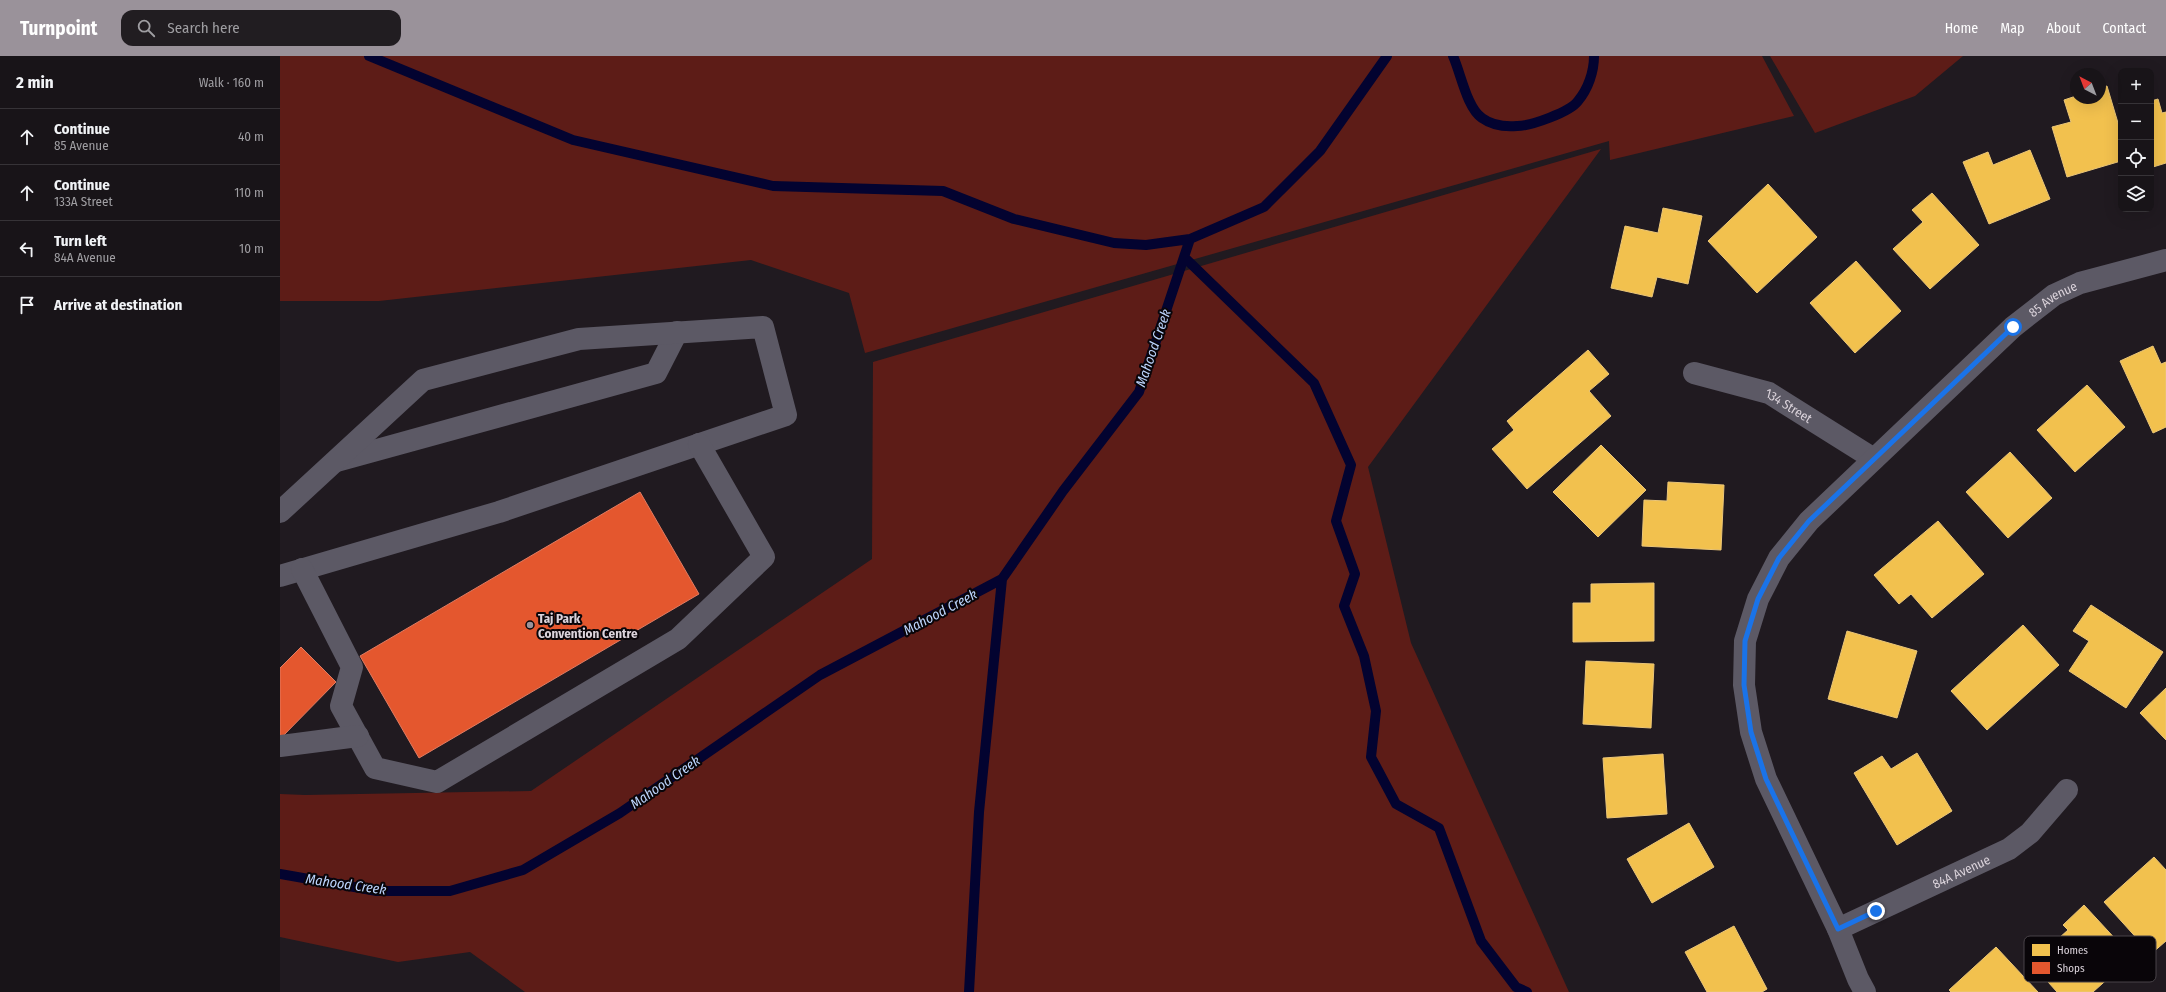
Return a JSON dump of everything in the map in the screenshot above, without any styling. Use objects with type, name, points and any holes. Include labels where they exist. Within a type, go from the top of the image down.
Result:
[{"type":"street","name":"85 Avenue","points":[[1865,992],[1858,980],[1838,929],[1764,772],[1751,732],[1744,685],[1745,641],[1758,599],[1779,558],[1809,521],[2013,327],[2054,295],[2080,283],[2166,260]]},
{"type":"street","points":[[280,512],[423,380],[579,339],[764,327],[786,415],[499,512],[280,576]]},
{"type":"street","points":[[334,462],[656,373],[677,332]]},
{"type":"street","name":"134 Street","points":[[1694,373],[1769,393],[1874,459]]},
{"type":"street","points":[[302,570],[352,667],[341,706],[375,768],[437,782],[678,639],[764,557],[699,444]]},
{"type":"street","points":[[280,746],[358,736]]},
{"type":"street","name":"84A Avenue","points":[[1838,929],[2009,849],[2030,833],[2067,790]]},
{"type":"shaded area","points":[[280,56],[1762,56],[1794,116],[1610,160],[1609,141],[865,353],[849,293],[751,260],[379,301],[280,301]]},
{"type":"shaded area","points":[[1770,56],[1963,56],[1915,96],[1815,133]]},
{"type":"shaded area","points":[[1601,149],[1368,467],[1411,643],[1569,992],[525,992],[470,952],[398,962],[280,937],[280,794],[305,795],[531,791],[872,559],[873,362]]},
{"type":"building: Homes","points":[[2106,86],[2118,123],[2118,162],[2067,177],[2052,127],[2071,122],[2064,100],[2070,98],[2070,104],[2106,104]]},
{"type":"building: Homes","points":[[2158,99],[2162,113],[2166,112],[2166,163],[2154,167],[2154,104],[2154,100]]},
{"type":"building: Homes","points":[[2030,150],[2050,199],[1989,224],[1963,162],[1988,152],[1993,165]]},
{"type":"building: Homes","points":[[1768,184],[1817,237],[1757,293],[1708,241]]},
{"type":"building: Homes","points":[[1932,193],[1979,245],[1930,289],[1893,249],[1923,222],[1912,210]]},
{"type":"building: Homes","points":[[1663,208],[1702,216],[1688,284],[1657,277],[1652,297],[1611,288],[1625,226],[1658,233]]},
{"type":"building: Homes","points":[[1856,261],[1901,311],[1855,353],[1810,303]]},
{"type":"building: Homes","points":[[2153,346],[2161,364],[2166,362],[2166,427],[2153,433],[2120,361]]},
{"type":"building: Homes","points":[[1588,350],[1609,374],[1589,391],[1611,416],[1527,489],[1492,449],[1514,430],[1507,421]]},
{"type":"building: Homes","points":[[2087,385],[2125,427],[2075,472],[2037,430]]},
{"type":"building: Homes","points":[[1601,445],[1646,490],[1598,537],[1553,492]]},
{"type":"building: Homes","points":[[2010,452],[2052,498],[2008,538],[1966,492]]},
{"type":"building: Homes","points":[[1668,482],[1724,485],[1721,550],[1642,546],[1644,500],[1667,501]]},
{"type":"building: Homes","points":[[1938,521],[1984,574],[1932,618],[1911,594],[1899,604],[1874,575]]},
{"type":"building: Homes","points":[[1654,583],[1654,641],[1573,642],[1573,603],[1591,603],[1591,584]]},
{"type":"building: Homes","points":[[2091,605],[2163,652],[2126,708],[2069,671],[2089,641],[2073,631]]},
{"type":"building: Homes","points":[[2023,625],[2059,665],[1987,730],[1951,691]]},
{"type":"building: Homes","points":[[1847,631],[1917,651],[1897,718],[1828,699]]},
{"type":"building: Homes","points":[[1586,661],[1654,664],[1651,728],[1583,724]]},
{"type":"building: Homes","points":[[2166,688],[2166,740],[2140,713]]},
{"type":"building: Homes","points":[[1917,753],[1952,811],[1897,845],[1854,773],[1882,756],[1891,769]]},
{"type":"building: Homes","points":[[1663,754],[1667,814],[1607,818],[1603,758]]},
{"type":"building: Homes","points":[[1689,823],[1714,867],[1652,903],[1627,859]]},
{"type":"building: Homes","points":[[2154,857],[2166,870],[2166,941],[2156,950],[2156,936],[2135,936],[2104,902]]},
{"type":"building: Homes","points":[[2084,905],[2113,936],[2061,936],[2068,930],[2063,925]]},
{"type":"building: Homes","points":[[1734,926],[1767,989],[1762,992],[1707,992],[1685,952]]},
{"type":"building: Homes","points":[[1996,947],[2024,977],[2024,982],[2029,982],[2038,992],[1951,992],[1949,990]]},
{"type":"building: Homes","points":[[2048,982],[2104,982],[2093,992],[2057,992]]},
{"type":"building: Shops","name":"Taj Park Convention Centre","points":[[640,492],[699,594],[419,758],[360,656]]},
{"type":"building: Shops","points":[[301,647],[336,682],[280,739],[280,668]]},
{"type":"waterway","points":[[369,56],[573,140],[773,186],[943,191],[1014,219],[1114,243],[1146,245],[1190,239]]},
{"type":"waterway","name":"Mahood Creek","points":[[280,874],[377,891],[450,891],[523,870],[620,813],[820,675],[1002,579],[1063,491],[1139,392],[1190,239],[1264,207],[1320,151],[1387,56]]},
{"type":"waterway","name":"Mahood Creek","points":[[1453,56],[1472,107],[1482,118],[1490,123],[1508,126],[1531,124],[1559,114],[1574,105],[1582,96],[1592,74],[1594,56]]},
{"type":"waterway","points":[[1184,257],[1314,383],[1351,465],[1336,521],[1355,574],[1344,606],[1364,656],[1376,711],[1371,757],[1396,804],[1439,828],[1481,941],[1516,987],[1527,992]]},
{"type":"waterway","points":[[969,992],[979,812],[1002,579]]},
{"type":"place","name":"Taj Park Convention Centre","points":[[530,625]]},
{"type":"route","points":[[1876,911],[1838,929],[1766,779],[1751,732],[1744,685],[1745,641],[1758,599],[1779,558],[1809,521],[2013,327]]}]
